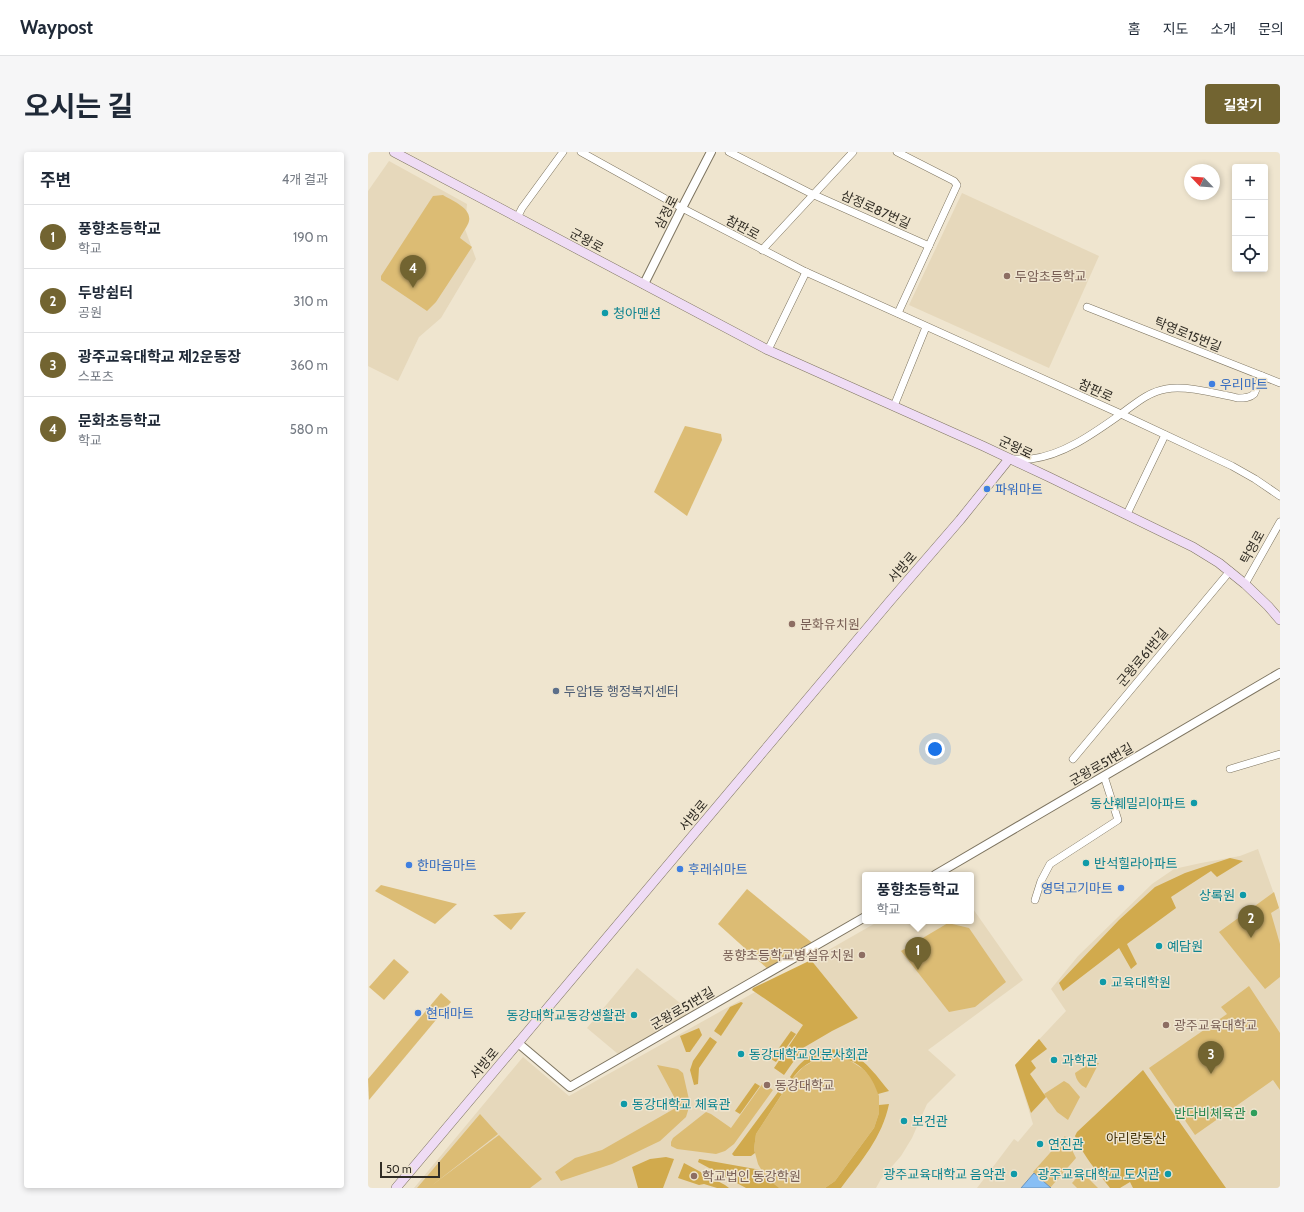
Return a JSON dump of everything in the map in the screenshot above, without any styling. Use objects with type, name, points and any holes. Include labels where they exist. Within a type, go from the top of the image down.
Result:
[{"type":"main road","name":"군왕로","points":[[394,152],[768,350],[1009,459],[1193,546],[1230,571],[1268,606],[1280,620]]},
{"type":"main road","name":"서방로","points":[[396,1188],[884,607],[960,520],[1009,459]]},
{"type":"street","points":[[517,218],[522,208],[563,152]]},
{"type":"street","name":"참판로","points":[[581,152],[682,208],[806,272],[1121,414],[1165,436],[1232,466],[1280,496]]},
{"type":"street","name":"삼정로","points":[[644,284],[711,152]]},
{"type":"street","name":"삼정로87번길","points":[[729,152],[812,194],[929,246]]},
{"type":"street","name":"삼정로87번길","points":[[762,250],[852,152]]},
{"type":"street","points":[[898,152],[956,183],[957,185],[898,313]]},
{"type":"street","points":[[768,350],[806,272]]},
{"type":"street","name":"탁영로15번길","points":[[1087,307],[1280,383]]},
{"type":"street","points":[[894,406],[926,327]]},
{"type":"street","points":[[1009,459],[1031,459],[1067,448],[1121,414],[1146,396],[1164,389],[1185,389],[1238,398],[1251,397],[1262,376]]},
{"type":"street","points":[[1127,514],[1165,436]]},
{"type":"street","name":"탁영로","points":[[1245,584],[1280,522]]},
{"type":"street","name":"군왕로61번길","points":[[1073,759],[1230,571]]},
{"type":"street","name":"군왕로51번길","points":[[940,872],[1280,673]]},
{"type":"street","points":[[1230,769],[1280,754]]},
{"type":"street","points":[[1035,900],[1041,881],[1050,864],[1118,820],[1104,776]]},
{"type":"street","name":"군왕로51번길","points":[[518,1044],[570,1088],[862,918]]},
{"type":"shaded area","points":[[389,161],[467,204],[465,229],[476,259],[441,318],[419,337],[398,381],[368,366],[368,191]]},
{"type":"shaded area","name":"두암초등학교","points":[[962,193],[1099,256],[1049,368],[909,305]]},
{"type":"shaded area","points":[[443,195],[460,205],[467,212],[469,221],[460,238],[472,247],[436,302],[427,311],[381,280],[381,276],[433,196]]},
{"type":"shaded area","points":[[685,426],[721,434],[722,440],[687,516],[654,492]]},
{"type":"shaded area","name":"광주교육대학교","points":[[1258,849],[1280,911],[1280,1188],[977,1188],[1014,1139],[1018,1142],[1033,1124],[1015,1065],[1066,1011],[1051,989],[1078,956],[1152,884],[1174,869],[1240,856]]},
{"type":"shaded area","points":[[381,885],[457,904],[435,924],[375,891]]},
{"type":"shaded area","points":[[747,889],[816,946],[770,971],[718,924]]},
{"type":"shaded area","points":[[1274,892],[1279,908],[1271,913],[1280,944],[1280,977],[1265,989],[1219,932]]},
{"type":"shaded area","name":"동강대학교","points":[[974,910],[1023,980],[928,1050],[956,1075],[927,1104],[912,1138],[901,1156],[881,1179],[876,1188],[414,1188],[523,1057],[569,1096],[766,986],[858,1019],[811,960],[874,924],[974,924]]},
{"type":"shaded area","points":[[526,912],[511,930],[493,915]]},
{"type":"shaded area","points":[[946,924],[969,928],[1006,982],[975,1007],[949,1012],[901,951]]},
{"type":"shaded area","points":[[394,959],[409,972],[384,1000],[369,987]]},
{"type":"shaded area","points":[[637,968],[686,1008],[686,1016],[618,1054],[587,1028]]},
{"type":"shaded area","points":[[1249,986],[1280,1033],[1280,1090],[1273,1080],[1195,1135],[1149,1068],[1227,1014],[1221,1007]]},
{"type":"shaded area","points":[[441,993],[451,1002],[369,1100],[368,1079]]},
{"type":"shaded area","points":[[833,1057],[849,1060],[863,1069],[874,1081],[879,1096],[879,1113],[874,1128],[835,1181],[825,1188],[777,1188],[766,1178],[758,1164],[754,1149],[756,1134],[792,1079],[803,1067],[817,1059]]},
{"type":"shaded area","points":[[1090,1063],[1099,1063],[1086,1088],[1076,1078],[1075,1073]]},
{"type":"shaded area","points":[[657,1065],[678,1069],[683,1073],[690,1104],[686,1117],[660,1141],[612,1164],[561,1181],[555,1172],[575,1158],[602,1150],[679,1106]]},
{"type":"shaded area","points":[[1064,1081],[1069,1084],[1080,1097],[1068,1120],[1057,1112],[1044,1094]]},
{"type":"shaded area","points":[[763,1083],[773,1090],[734,1144],[725,1151],[716,1154],[677,1149],[671,1146],[673,1138],[706,1112],[731,1128]]},
{"type":"shaded area","points":[[480,1114],[498,1134],[431,1186],[499,1135],[542,1179],[530,1188],[417,1188]]},
{"type":"shaded area","points":[[1065,1136],[1076,1158],[1050,1188],[1033,1172]]},
{"type":"shaded area","points":[[1082,1172],[1098,1188],[1077,1188],[1072,1183]]},
{"type":"green space","points":[[1230,858],[1243,861],[1217,877],[1211,871],[1171,897],[1176,908],[1127,944],[1137,964],[1131,969],[1119,948],[1063,991],[1059,983],[1119,920],[1155,887],[1185,873]]},
{"type":"green space","points":[[811,960],[858,1018],[803,1048],[784,1075],[774,1068],[803,1025],[752,990],[753,988]]},
{"type":"green space","points":[[741,1002],[743,1003],[721,1036],[714,1031],[730,1007]]},
{"type":"green space","points":[[699,1028],[702,1035],[690,1052],[686,1052],[680,1036]]},
{"type":"green space","points":[[791,1031],[796,1034],[776,1062],[771,1059]]},
{"type":"green space","points":[[710,1037],[717,1042],[699,1068],[698,1084],[694,1085],[690,1070],[693,1061]]},
{"type":"green space","points":[[1039,1039],[1047,1049],[1031,1061],[1036,1068],[1030,1074],[1046,1097],[1031,1113],[1015,1065]]},
{"type":"green space","points":[[831,1049],[848,1052],[862,1060],[889,1091],[878,1094],[869,1075],[864,1070],[851,1061],[843,1059],[826,1058],[818,1060],[803,1067],[792,1079],[790,1077],[798,1066],[807,1058]]},
{"type":"green space","name":"아리랑동산","points":[[1143,1070],[1226,1188],[1133,1188],[1130,1182],[1120,1188],[1110,1188],[1091,1163],[1078,1143],[1075,1136],[1077,1132]]},
{"type":"green space","points":[[755,1083],[760,1086],[740,1114],[735,1111]]},
{"type":"green space","points":[[778,1092],[782,1094],[756,1134],[754,1149],[755,1153],[751,1156],[734,1156],[732,1154]]},
{"type":"green space","points":[[889,1104],[881,1128],[870,1149],[841,1188],[825,1188],[835,1181],[874,1128],[879,1113],[879,1105]]},
{"type":"green space","points":[[666,1157],[674,1159],[663,1188],[638,1188],[632,1167],[650,1159]]},
{"type":"green space","points":[[699,1159],[761,1170],[766,1178],[779,1188],[746,1188],[698,1162]]},
{"type":"green space","points":[[684,1163],[729,1188],[717,1188],[704,1184],[699,1185],[678,1178]]},
{"type":"water","points":[[1034,1173],[1051,1188],[1021,1188]]},
{"type":"place","name":"두암초등학교","points":[[1007,276]]},
{"type":"place","name":"문화초등학교","points":[[413,288]]},
{"type":"place","name":"청아맨션","points":[[605,313]]},
{"type":"place","name":"우리마트","points":[[1212,384]]},
{"type":"place","name":"파워마트","points":[[987,489]]},
{"type":"place","name":"문화유치원","points":[[792,624]]},
{"type":"place","name":"두암1동 행정복지센터","points":[[556,691]]},
{"type":"place","name":"동산훼밀리아파트","points":[[1194,803]]},
{"type":"place","name":"반석힐라아파트","points":[[1086,863]]},
{"type":"place","name":"한마음마트","points":[[409,865]]},
{"type":"place","name":"후레쉬마트","points":[[680,869]]},
{"type":"place","name":"영덕고기마트","points":[[1121,888]]},
{"type":"place","name":"상록원","points":[[1243,895]]},
{"type":"place","name":"두방쉼터","points":[[1251,938]]},
{"type":"place","name":"예담원","points":[[1159,946]]},
{"type":"place","name":"풍향초등학교병설유치원","points":[[862,955]]},
{"type":"place","name":"풍향초등학교","points":[[918,970]]},
{"type":"place","name":"교육대학원","points":[[1103,982]]},
{"type":"place","name":"현대마트","points":[[418,1013]]},
{"type":"place","name":"동강대학교동강생활관","points":[[634,1015]]},
{"type":"place","name":"광주교육대학교","points":[[1166,1025]]},
{"type":"place","name":"동강대학교인문사회관","points":[[741,1054]]},
{"type":"place","name":"과학관","points":[[1054,1060]]},
{"type":"place","name":"광주교육대학교 제2운동장","points":[[1211,1074]]},
{"type":"place","name":"동강대학교","points":[[767,1085]]},
{"type":"place","name":"동강대학교 체육관","points":[[624,1104]]},
{"type":"place","name":"반다비체육관","points":[[1254,1113]]},
{"type":"place","name":"보건관","points":[[904,1121]]},
{"type":"place","name":"연진관","points":[[1040,1144]]},
{"type":"place","name":"광주교육대학교 음악관","points":[[1014,1174]]},
{"type":"place","name":"광주교육대학교 도서관","points":[[1168,1174]]},
{"type":"place","name":"학교법인 동강학원","points":[[694,1176]]}]
